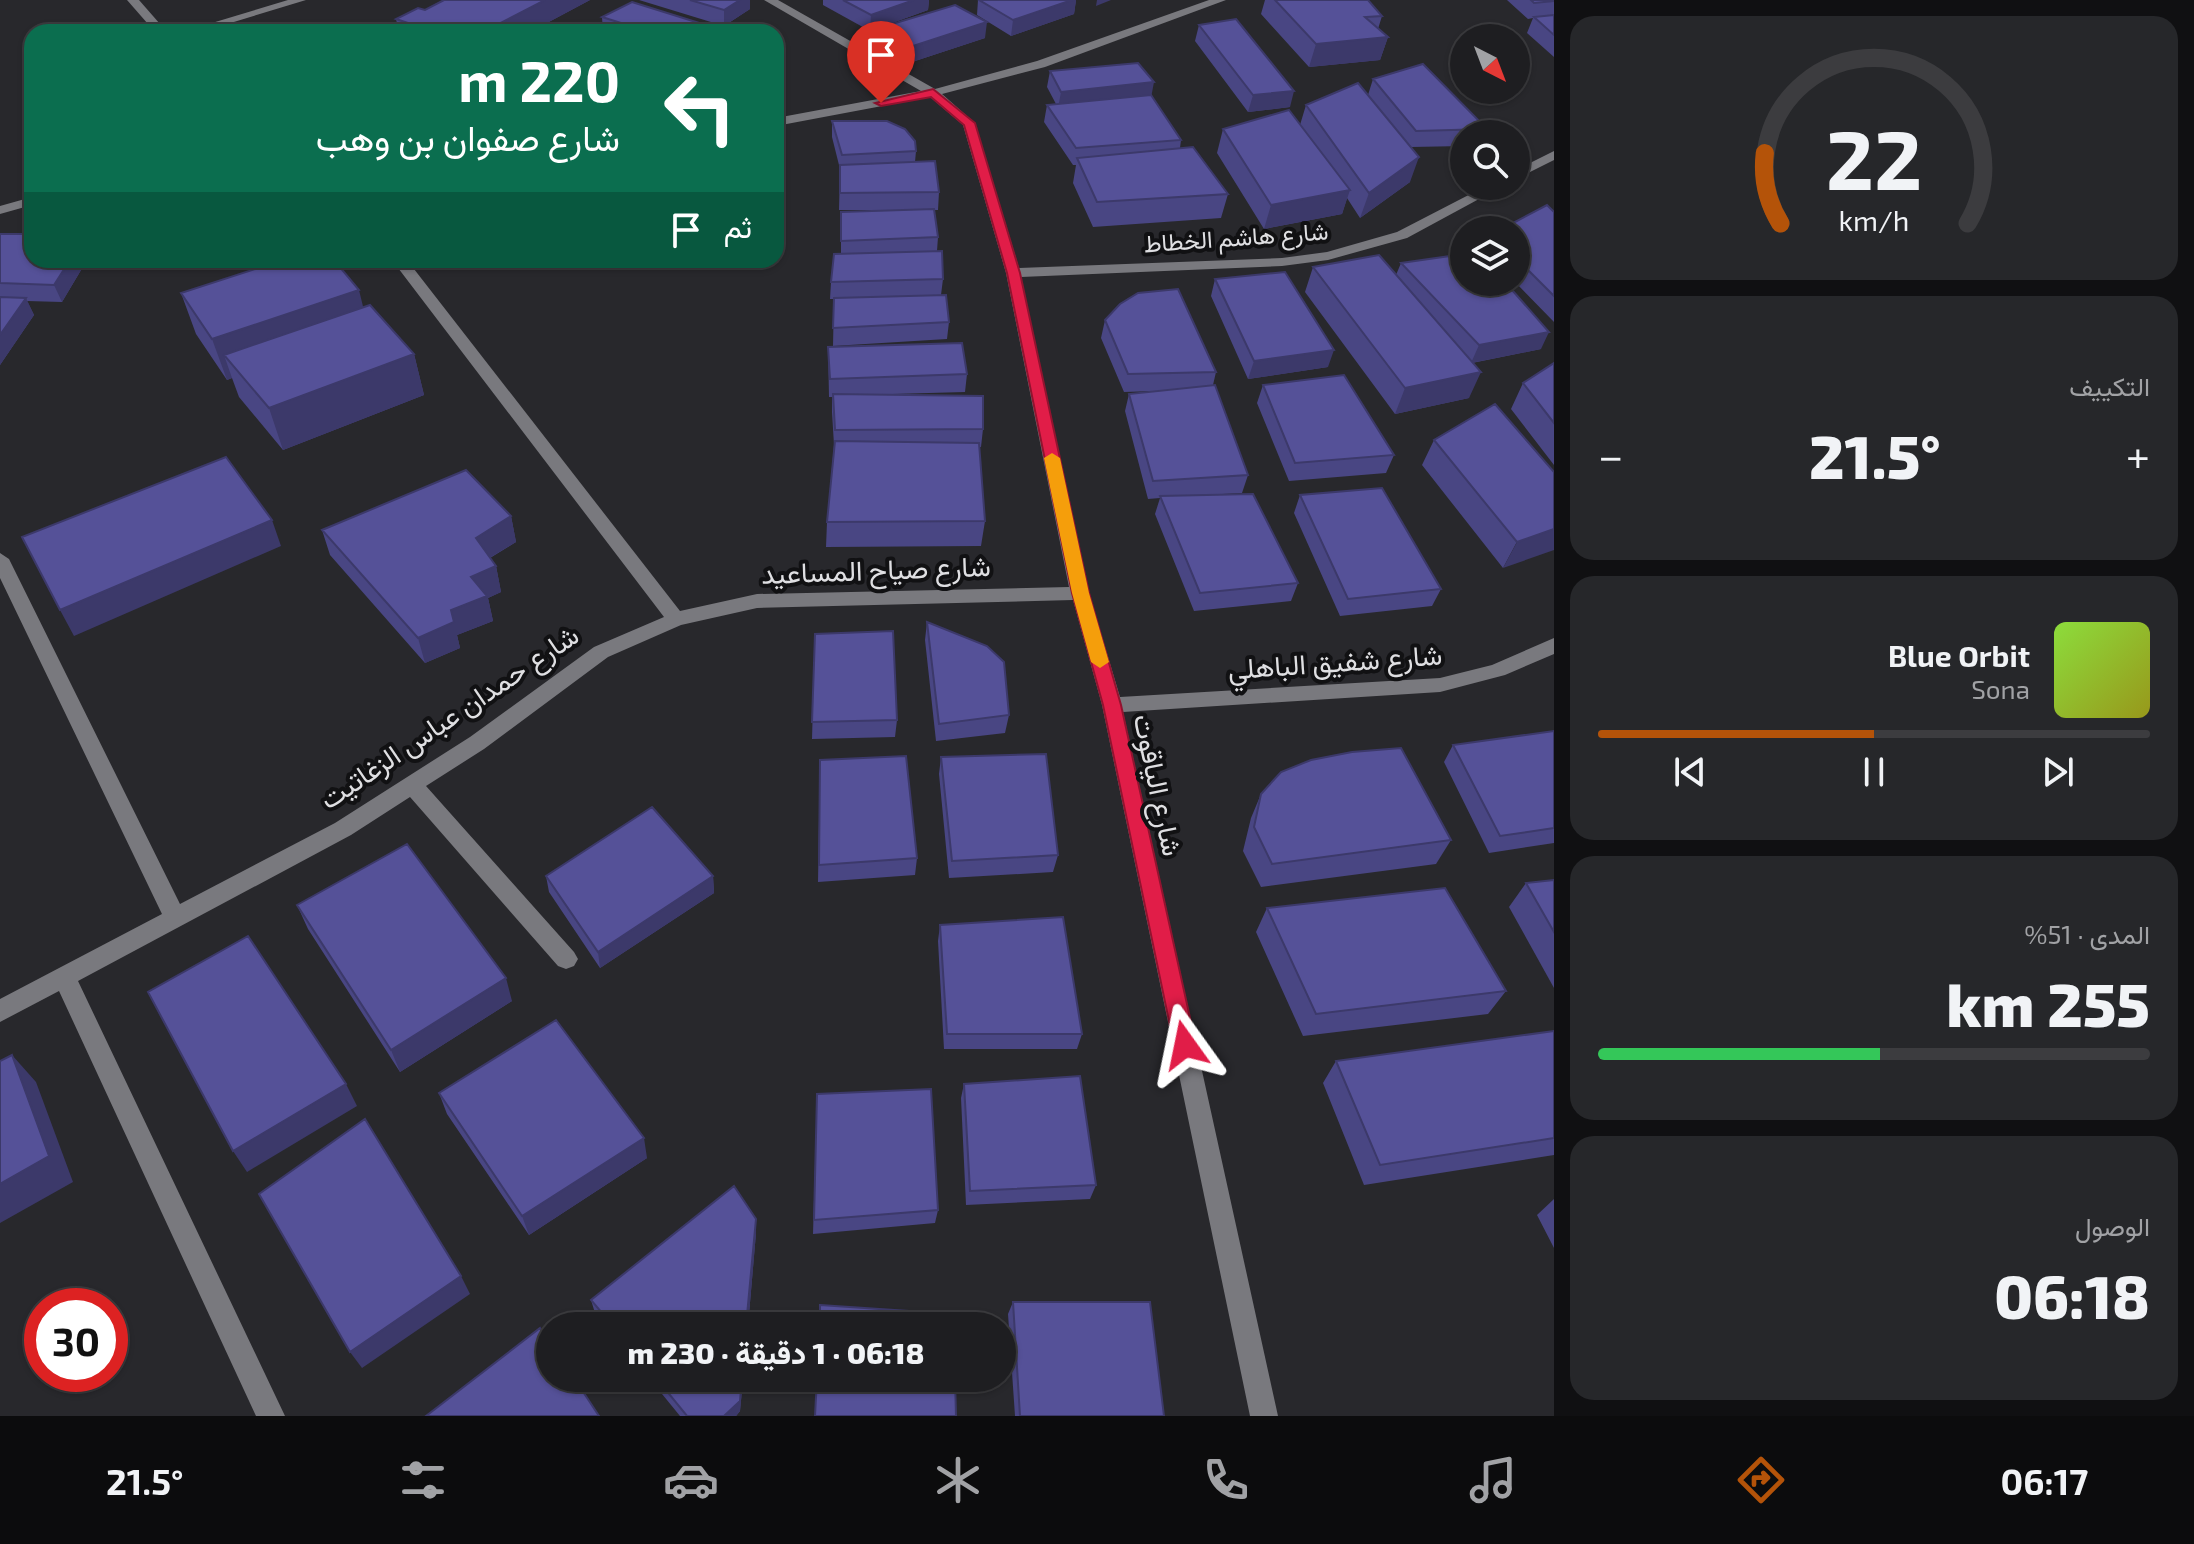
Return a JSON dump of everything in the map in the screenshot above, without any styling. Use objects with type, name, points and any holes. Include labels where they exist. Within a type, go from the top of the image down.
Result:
[{"type":"street","points":[[133,0],[154,24]]},
{"type":"street","points":[[216,24],[300,0]]},
{"type":"street","name":"شارع الياقوت","points":[[770,0],[933,93],[969,123],[1013,273],[1080,593],[1112,705],[1264,1416]]},
{"type":"street","points":[[784,121],[933,93],[1054,60],[1220,0]]},
{"type":"street","points":[[1530,168],[1554,155]]},
{"type":"street","name":"شارع هاشم الخطاط","points":[[1013,273],[1282,262],[1328,256],[1402,235],[1469,200]]},
{"type":"street","points":[[0,210],[24,203]]},
{"type":"street","points":[[405,268],[676,619]]},
{"type":"street","points":[[0,559],[176,919]]},
{"type":"street","name":"شارع صياح المساعيد","points":[[676,619],[743,603],[798,597],[1080,593]]},
{"type":"street","name":"شارع حمدان عباس الزغاتيت","points":[[0,1011],[264,874],[413,786],[589,659],[676,619]]},
{"type":"street","name":"شارع شفيق الباهلي","points":[[1112,705],[1440,685],[1500,671],[1554,645]]},
{"type":"street","points":[[413,786],[566,959]]},
{"type":"street","points":[[64,977],[271,1416]]},
{"type":"building","points":[[444,0],[545,0],[499,24],[411,24],[396,19],[418,8],[425,10]]},
{"type":"building","points":[[690,0],[740,0],[724,10]]},
{"type":"building","points":[[843,0],[914,0],[871,15]]},
{"type":"building","points":[[979,0],[1072,0],[1013,20]]},
{"type":"building","points":[[1275,0],[1368,0],[1382,16],[1365,17],[1388,37],[1316,44]]},
{"type":"building","points":[[1531,0],[1554,0],[1554,1],[1534,3]]},
{"type":"building","points":[[632,2],[702,24],[619,24],[602,17]]},
{"type":"building","points":[[955,5],[987,22],[910,47],[879,28]]},
{"type":"building","points":[[1554,15],[1554,35],[1534,17]]},
{"type":"building","points":[[1236,19],[1294,91],[1253,95],[1199,25]]},
{"type":"building","points":[[1138,63],[1154,82],[1061,92],[1050,71]]},
{"type":"building","points":[[1423,64],[1450,91],[1450,104],[1462,104],[1478,120],[1450,120],[1450,130],[1416,131],[1373,79]]},
{"type":"building","points":[[1358,83],[1419,157],[1369,193],[1306,105]]},
{"type":"building","points":[[1151,95],[1181,140],[1076,148],[1047,105]]},
{"type":"building","points":[[1289,110],[1350,190],[1271,205],[1223,129]]},
{"type":"building","points":[[832,121],[887,121],[905,129],[915,141],[916,151],[842,155]]},
{"type":"building","points":[[1193,147],[1228,194],[1097,202],[1077,158]]},
{"type":"building","points":[[935,161],[939,192],[840,193],[840,165]]},
{"type":"building","points":[[1547,205],[1554,212],[1554,296],[1530,272],[1530,216],[1526,216]]},
{"type":"building","points":[[934,209],[938,237],[841,241],[841,212]]},
{"type":"building","points":[[0,234],[24,234],[24,268],[65,268],[54,285],[0,283]]},
{"type":"building","points":[[942,251],[943,279],[831,282],[834,254]]},
{"type":"building","points":[[1379,255],[1481,372],[1405,388],[1313,267]]},
{"type":"building","points":[[1450,256],[1450,296],[1517,296],[1549,332],[1479,345],[1401,263]]},
{"type":"building","points":[[258,268],[341,268],[359,290],[212,339],[181,293]]},
{"type":"building","points":[[1285,272],[1334,350],[1254,361],[1215,279]]},
{"type":"building","points":[[1178,289],[1216,372],[1128,374],[1105,320],[1120,304],[1138,293]]},
{"type":"building","points":[[946,295],[949,322],[833,328],[834,298]]},
{"type":"building","points":[[0,297],[26,298],[0,335]]},
{"type":"building","points":[[370,305],[414,354],[269,408],[224,355]]},
{"type":"building","points":[[962,343],[967,374],[830,379],[828,347]]},
{"type":"building","points":[[1554,363],[1554,423],[1523,383]]},
{"type":"building","points":[[1344,375],[1394,455],[1295,463],[1263,385]]},
{"type":"building","points":[[1215,385],[1248,475],[1153,481],[1129,394]]},
{"type":"building","points":[[833,394],[983,396],[983,429],[835,430]]},
{"type":"building","points":[[1495,404],[1554,472],[1554,529],[1517,542],[1434,440]]},
{"type":"building","points":[[835,441],[979,443],[985,521],[827,522]]},
{"type":"building","points":[[226,457],[272,520],[60,610],[22,537]]},
{"type":"building","points":[[466,470],[511,516],[476,538],[496,566],[471,577],[487,596],[451,610],[454,622],[418,638],[322,530]]},
{"type":"building","points":[[1382,488],[1441,589],[1348,599],[1300,495]]},
{"type":"building","points":[[1253,494],[1298,583],[1200,593],[1160,496]]},
{"type":"building","points":[[927,622],[987,646],[1004,662],[1009,715],[939,724]]},
{"type":"building","points":[[893,631],[897,720],[812,722],[815,634]]},
{"type":"building","points":[[1554,731],[1554,828],[1500,836],[1453,745]]},
{"type":"building","points":[[1401,748],[1451,840],[1272,864],[1254,827],[1261,794],[1281,772],[1311,760],[1352,752]]},
{"type":"building","points":[[1046,754],[1058,855],[952,861],[941,757]]},
{"type":"building","points":[[906,756],[917,858],[819,865],[820,760]]},
{"type":"building","points":[[652,807],[713,876],[598,952],[546,876]]},
{"type":"building","points":[[407,844],[506,978],[391,1050],[297,905]]},
{"type":"building","points":[[1554,880],[1554,932],[1526,883]]},
{"type":"building","points":[[1445,888],[1506,991],[1316,1014],[1267,908]]},
{"type":"building","points":[[1063,917],[1082,1034],[947,1034],[940,925]]},
{"type":"building","points":[[248,936],[346,1084],[233,1151],[148,992]]},
{"type":"building","points":[[556,1020],[644,1138],[522,1216],[439,1093]]},
{"type":"building","points":[[1554,1031],[1554,1138],[1380,1165],[1336,1061]]},
{"type":"building","points":[[12,1055],[49,1156],[0,1184],[0,1061]]},
{"type":"building","points":[[1080,1076],[1096,1185],[970,1191],[964,1084]]},
{"type":"building","points":[[931,1089],[938,1210],[814,1220],[817,1094]]},
{"type":"building","points":[[365,1119],[461,1276],[350,1352],[259,1194]]},
{"type":"building","points":[[734,1186],[756,1219],[747,1312],[601,1312],[591,1300]]},
{"type":"building","points":[[1013,1302],[1150,1302],[1164,1416],[1020,1416]]},
{"type":"building","points":[[820,1305],[923,1312],[820,1312]]},
{"type":"building","points":[[536,1331],[536,1392],[583,1392],[599,1416],[426,1416]]},
{"type":"building","points":[[667,1392],[741,1392],[740,1401],[724,1416],[687,1416]]},
{"type":"building","points":[[816,1392],[955,1392],[956,1416],[815,1416]]},
{"type":"slow traffic","points":[[1052,458],[1080,593],[1100,662]]},
{"type":"route","points":[[881,103],[933,93],[960,112],[969,123],[1013,273],[1080,593],[1112,705],[1185,1045]]}]
